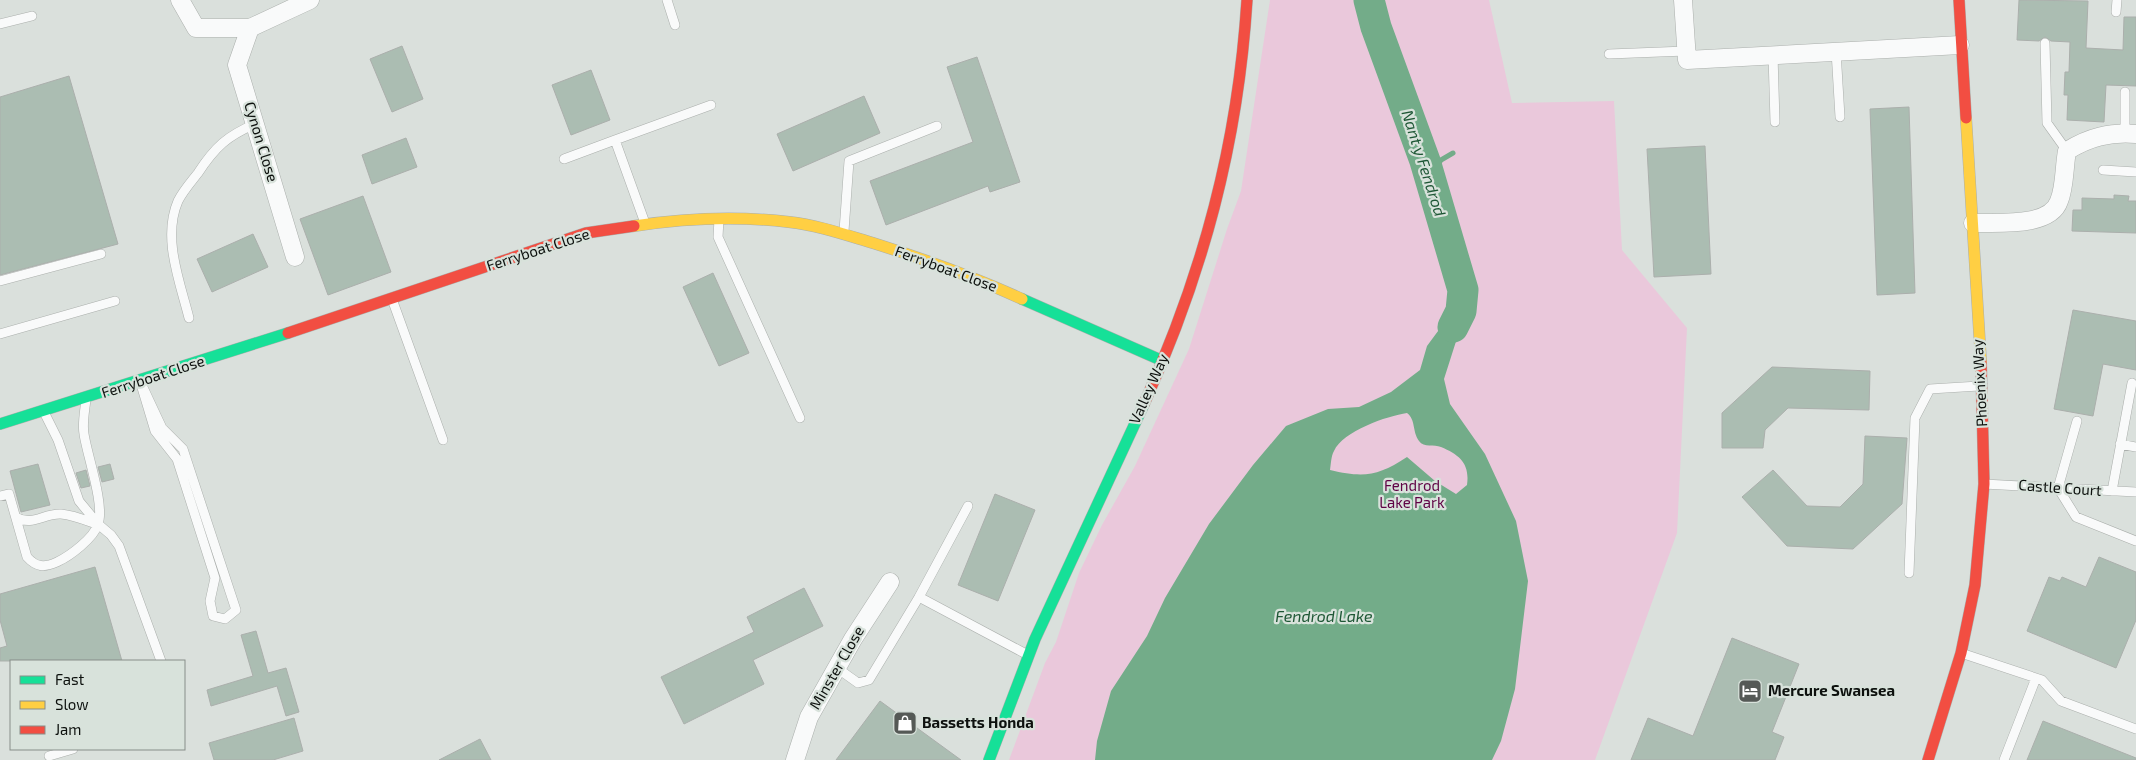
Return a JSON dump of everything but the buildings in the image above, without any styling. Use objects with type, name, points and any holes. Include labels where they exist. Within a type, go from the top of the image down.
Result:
[{"type":"street","points":[[180,0],[196,28],[250,28],[309,0]]},
{"type":"street","name":"Valley Way","points":[[989,760],[1028,655],[1163,361],[1207,238],[1226,164],[1238,89],[1246,0]]},
{"type":"street","points":[[1683,0],[1687,60],[1960,45]]},
{"type":"street","name":"Phoenix Way","points":[[1928,760],[1961,653],[1976,583],[1984,484],[1982,386],[1973,223],[1960,45],[1959,0]]},
{"type":"street","name":"Cynon Close","points":[[250,28],[238,65],[295,257]]},
{"type":"street","points":[[1973,223],[2025,221],[2044,218],[2059,202],[2067,151],[2082,141],[2113,133],[2131,134]]},
{"type":"street","name":"Ferryboat Close","points":[[0,424],[140,381],[392,299],[586,233],[719,216],[790,222],[844,234],[978,279],[1163,361]]},
{"type":"street","name":"Minster Close","points":[[795,760],[809,718],[837,668],[890,582]]},
{"type":"lane","points":[[666,0],[675,26]]},
{"type":"lane","points":[[2116,12],[2117,0]]},
{"type":"lane","points":[[0,24],[32,16]]},
{"type":"lane","points":[[2045,43],[2047,123],[2067,151]]},
{"type":"lane","points":[[1608,54],[1686,51]]},
{"type":"lane","points":[[1836,52],[1840,117]]},
{"type":"lane","points":[[1773,55],[1775,122]]},
{"type":"lane","points":[[2125,92],[2131,134]]},
{"type":"lane","points":[[564,159],[711,105]]},
{"type":"lane","points":[[189,318],[176,266],[172,239],[172,221],[179,200],[218,144],[236,132],[255,124]]},
{"type":"lane","points":[[844,234],[849,161],[937,126]]},
{"type":"lane","points":[[615,140],[646,224]]},
{"type":"lane","points":[[2103,170],[2136,172]]},
{"type":"lane","points":[[719,216],[718,237],[800,418]]},
{"type":"lane","points":[[0,281],[101,254]]},
{"type":"lane","points":[[392,299],[443,440]]},
{"type":"lane","points":[[0,334],[115,302]]},
{"type":"lane","points":[[140,381],[162,428],[183,449],[236,610],[225,619],[213,616],[210,601],[215,578],[176,459],[155,431],[140,381]]},
{"type":"lane","points":[[2112,492],[2132,383]]},
{"type":"lane","points":[[1909,573],[1915,418],[1930,389],[1982,386]]},
{"type":"lane","points":[[0,496],[9,494],[27,556],[33,564],[42,567],[70,555],[82,545],[98,524],[98,496],[84,432],[86,398]]},
{"type":"lane","points":[[43,411],[58,440],[79,501],[119,546],[162,660]]},
{"type":"lane","points":[[2076,421],[2058,488],[2076,517],[2136,541]]},
{"type":"lane","points":[[2120,444],[2136,447]]},
{"type":"lane","name":"Castle Court","points":[[1984,484],[2136,492]]},
{"type":"lane","points":[[837,668],[858,682],[869,680],[919,597],[968,506]]},
{"type":"lane","points":[[16,517],[22,521],[34,521],[59,514],[98,524]]},
{"type":"lane","points":[[919,597],[1028,655]]},
{"type":"lane","points":[[1961,653],[2042,680],[2061,701],[2136,729]]},
{"type":"lane","points":[[2004,760],[2036,678]]},
{"type":"lane","points":[[49,756],[70,750]]},
{"type":"green space","name":"Fendrod Lake Park","points":[[1270,0],[1489,0],[1512,103],[1614,101],[1622,250],[1687,328],[1677,533],[1595,760],[1009,760],[1045,663],[1056,642],[1079,573],[1102,525],[1135,466],[1189,349],[1241,191]]},
{"type":"water","name":"Fendrod Lake","points":[[1441,327],[1453,327],[1459,332],[1444,379],[1450,404],[1485,454],[1516,521],[1528,581],[1515,689],[1501,741],[1492,760],[1095,760],[1097,741],[1111,691],[1147,636],[1165,598],[1209,524],[1253,465],[1286,426],[1328,409],[1359,407],[1391,392],[1420,370],[1427,346]],"holes":[[[1407,413],[1410,416],[1415,433],[1421,443],[1438,446],[1454,453],[1465,466],[1468,478],[1467,485],[1456,494],[1435,481],[1407,457],[1388,468],[1370,474],[1352,474],[1330,470],[1334,451],[1346,437],[1388,417]]]},
{"type":"waterway","name":"Nant y Fendrod","points":[[1369,0],[1376,27],[1425,161],[1463,290],[1461,311],[1453,327]]},
{"type":"waterway","points":[[1430,178],[1441,160],[1453,153]]},
{"type":"traffic: fast","points":[[1022,299],[1163,361]]},
{"type":"traffic: fast","points":[[0,424],[288,333]]},
{"type":"traffic: fast","points":[[989,760],[1035,639],[1144,404]]},
{"type":"traffic: slow","points":[[1966,118],[1981,362]]},
{"type":"traffic: slow","points":[[634,226],[673,221],[731,219],[770,220],[810,225],[930,262],[1022,299]]},
{"type":"traffic: jam","points":[[1144,404],[1184,306],[1214,207],[1226,157],[1235,105],[1247,0]]},
{"type":"traffic: jam","points":[[1959,0],[1966,118]]},
{"type":"traffic: jam","points":[[288,333],[586,233],[634,226]]},
{"type":"traffic: jam","points":[[1928,760],[1961,653],[1975,585],[1984,484],[1981,362]]},
{"type":"place","name":"Mercure Swansea","points":[[1750,691]]},
{"type":"place","name":"Bassetts Honda","points":[[905,723]]}]
